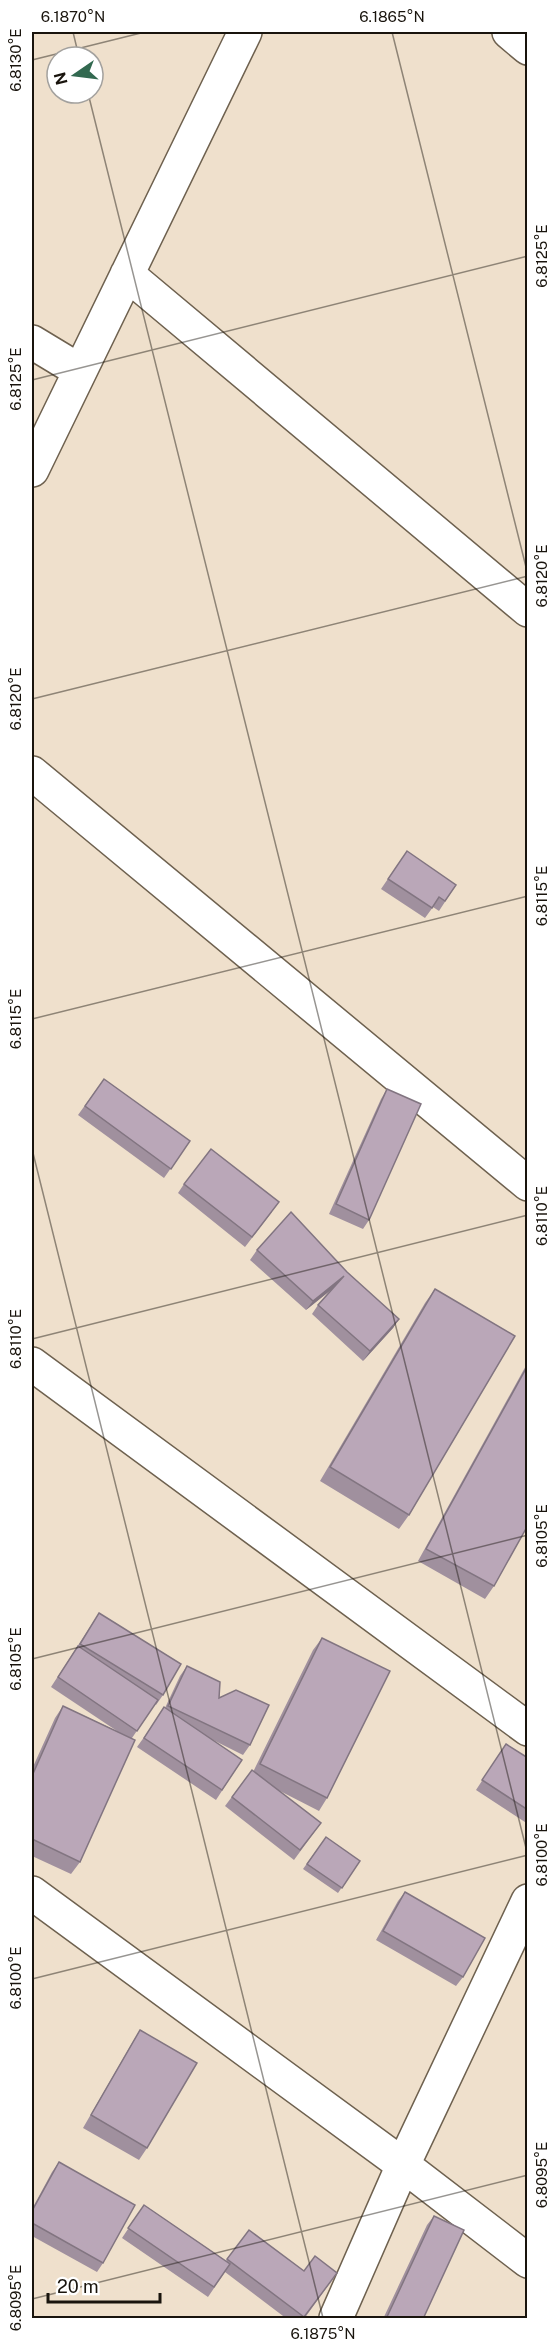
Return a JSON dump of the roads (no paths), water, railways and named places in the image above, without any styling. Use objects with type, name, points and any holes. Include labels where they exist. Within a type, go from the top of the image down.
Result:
[{"type":"street","points":[[32,470],[245,32]]},
{"type":"street","points":[[509,32],[528,48]]},
{"type":"street","points":[[127,274],[528,609]]},
{"type":"street","points":[[32,342],[80,371]]},
{"type":"street","points":[[32,773],[528,1184]]},
{"type":"street","points":[[32,1364],[528,1729]]},
{"type":"street","points":[[32,1893],[403,2165],[528,2261]]},
{"type":"street","points":[[336,2319],[403,2165],[528,1901]]}]
